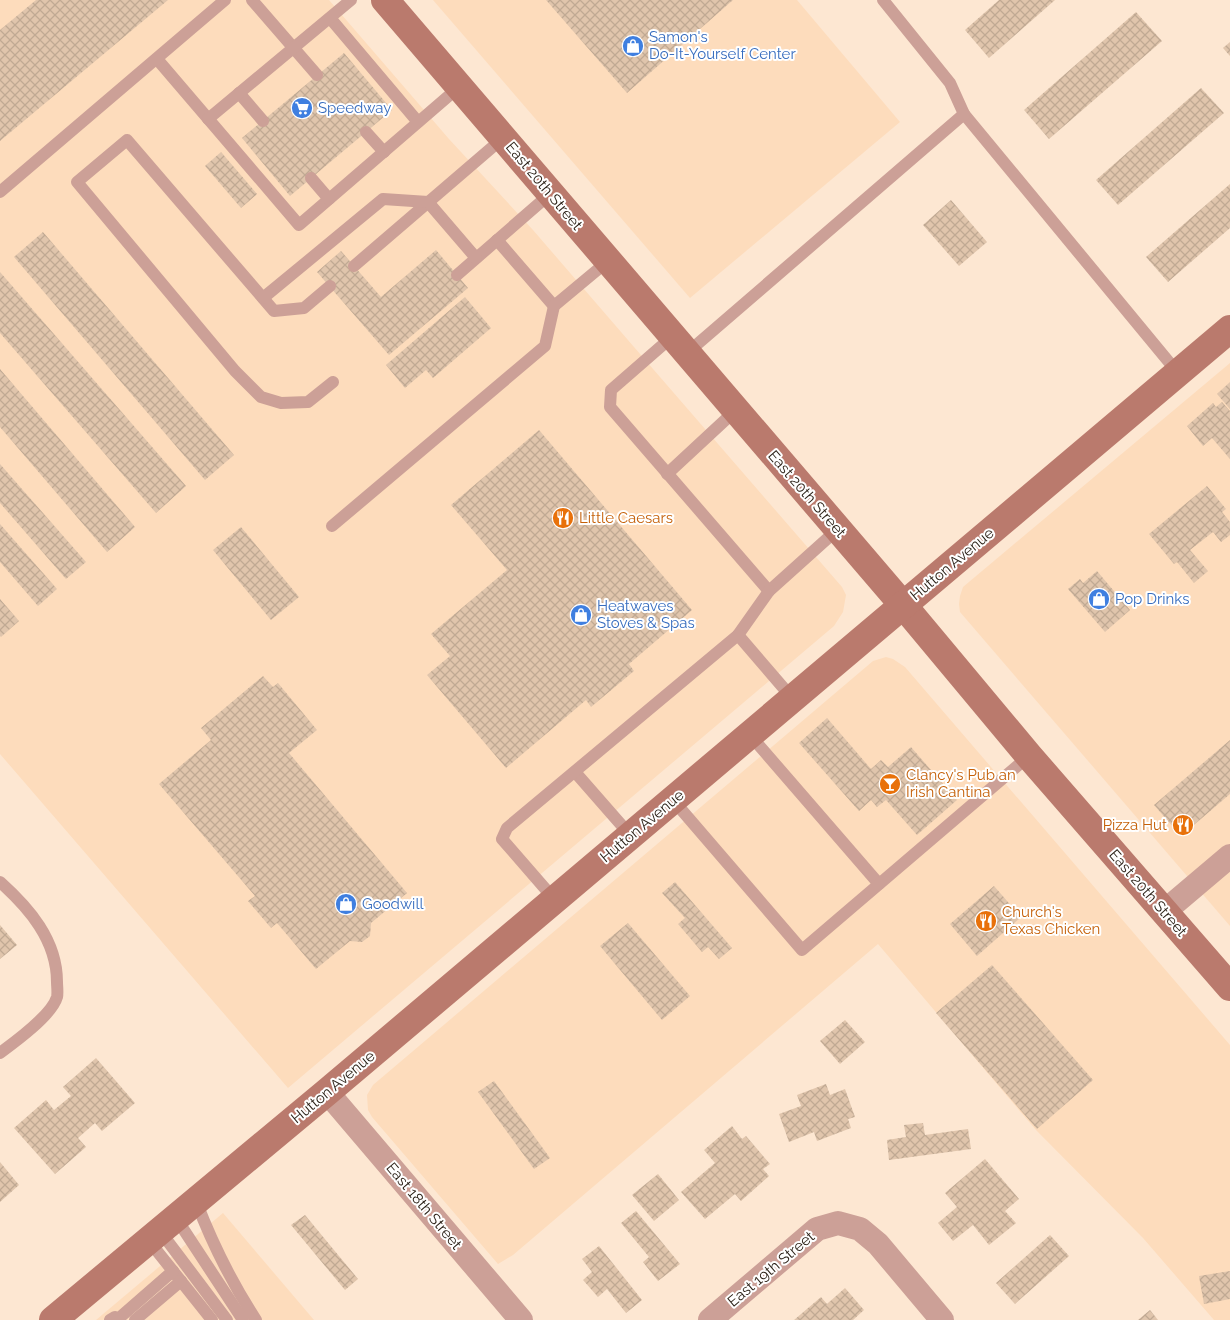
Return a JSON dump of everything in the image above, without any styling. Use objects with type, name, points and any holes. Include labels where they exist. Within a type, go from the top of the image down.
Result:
[{"type":"main road","name":"East 20th Street","points":[[385,0],[903,605],[1029,756],[1230,987]]},
{"type":"main road","name":"Hutton Avenue","points":[[53,1320],[327,1092],[1230,329]]},
{"type":"street","points":[[1164,911],[1230,856]]},
{"type":"street","name":"East 18th Street","points":[[327,1092],[521,1320]]},
{"type":"street","name":"East 19th Street","points":[[710,1320],[817,1229],[838,1223],[860,1229],[878,1244],[942,1320]]},
{"type":"lane","points":[[0,192],[225,0]]},
{"type":"lane","points":[[252,0],[317,75]]},
{"type":"lane","points":[[208,119],[351,0]]},
{"type":"lane","points":[[883,0],[950,83],[964,114],[1178,373]]},
{"type":"lane","points":[[330,18],[418,122]]},
{"type":"lane","points":[[157,59],[299,225],[459,87]]},
{"type":"lane","points":[[239,93],[263,121]]},
{"type":"lane","points":[[769,591],[610,407],[611,390],[680,344],[964,114]]},
{"type":"lane","points":[[366,132],[384,152]]},
{"type":"lane","points":[[354,266],[503,138]]},
{"type":"lane","points":[[330,286],[304,308],[274,311],[127,140],[77,182],[234,371],[262,397],[281,403],[308,402],[333,382]]},
{"type":"lane","points":[[311,178],[329,199]]},
{"type":"lane","points":[[457,275],[550,194]]},
{"type":"lane","points":[[263,298],[383,199],[428,202],[476,258]]},
{"type":"lane","points":[[497,240],[554,306]]},
{"type":"lane","points":[[332,526],[545,346],[554,306],[608,261]]},
{"type":"lane","points":[[667,474],[736,410]]},
{"type":"lane","points":[[554,900],[502,839],[508,828],[738,635],[769,591],[838,529]]},
{"type":"lane","points":[[738,635],[793,699]]},
{"type":"lane","points":[[750,735],[879,884]]},
{"type":"lane","points":[[673,800],[802,950],[1029,756]]},
{"type":"lane","points":[[575,772],[631,836]]},
{"type":"lane","points":[[0,882],[23,903],[50,942],[57,972],[57,997],[44,1017],[0,1053]]},
{"type":"lane","points":[[196,1201],[219,1254],[256,1320]]},
{"type":"lane","points":[[162,1230],[177,1276],[212,1320]]},
{"type":"lane","points":[[162,1230],[227,1320]]},
{"type":"lane","points":[[162,1230],[243,1320]]},
{"type":"lane","points":[[115,1320],[177,1276]]},
{"type":"lane","points":[[135,1320],[177,1276]]},
{"type":"shaded area","points":[[0,0],[329,0],[449,139],[533,230],[842,587],[846,595],[843,612],[834,626],[288,1088],[0,754]]},
{"type":"shaded area","points":[[433,0],[797,0],[900,122],[690,298]]},
{"type":"shaded area","points":[[1230,363],[1230,926],[960,612],[959,604],[963,587]]},
{"type":"shaded area","points":[[886,657],[905,667],[1230,1045],[1230,1320],[1214,1320],[1143,1238],[1036,1130],[878,944],[513,1255],[498,1264],[368,1110],[367,1095],[373,1085],[873,661]]},
{"type":"shaded area","points":[[223,1213],[314,1320],[96,1320]]},
{"type":"building","points":[[36,0],[168,0],[0,141],[0,30]]},
{"type":"building","name":"Samon's Do-It-Yourself Center","points":[[546,0],[733,0],[627,93]]},
{"type":"building","points":[[999,0],[1055,0],[989,58],[965,30]]},
{"type":"building","points":[[1136,12],[1162,41],[1049,139],[1024,110]]},
{"type":"building","points":[[1230,42],[1230,56],[1223,48]]},
{"type":"building","points":[[344,53],[392,110],[290,196],[242,138]]},
{"type":"building","points":[[1201,88],[1224,113],[1118,205],[1096,180]]},
{"type":"building","points":[[221,152],[257,194],[241,208],[205,166]]},
{"type":"building","points":[[1230,184],[1230,228],[1168,282],[1146,257]]},
{"type":"building","points":[[951,200],[987,242],[959,266],[923,225]]},
{"type":"building","points":[[43,232],[234,455],[205,480],[14,257]]},
{"type":"building","points":[[436,250],[468,288],[389,355],[317,272],[341,251],[381,297]]},
{"type":"building","points":[[0,272],[186,486],[156,513],[0,333]]},
{"type":"building","points":[[465,297],[491,328],[433,378],[426,370],[405,388],[386,365]]},
{"type":"building","points":[[0,369],[135,527],[107,552],[0,427]]},
{"type":"building","points":[[1230,382],[1230,409],[1217,394]]},
{"type":"building","points":[[1222,402],[1230,411],[1230,459],[1212,438],[1203,446],[1187,426],[1213,403],[1216,407]]},
{"type":"building","points":[[539,430],[692,610],[629,664],[634,671],[591,707],[586,700],[506,768],[427,675],[450,656],[431,634],[507,570],[451,505]]},
{"type":"building","points":[[0,464],[86,562],[66,579],[0,503]]},
{"type":"building","points":[[1207,486],[1226,509],[1222,512],[1230,522],[1230,535],[1221,542],[1213,532],[1190,550],[1208,571],[1194,583],[1177,562],[1174,564],[1149,534]]},
{"type":"building","points":[[0,524],[57,589],[38,606],[0,562]]},
{"type":"building","points":[[241,527],[299,597],[271,620],[213,550]]},
{"type":"building","name":"Pop Drinks","points":[[1097,571],[1130,610],[1105,632],[1068,589],[1080,579],[1083,583]]},
{"type":"building","points":[[0,599],[19,621],[1,637],[0,636]]},
{"type":"building","points":[[263,676],[273,687],[278,683],[317,730],[289,753],[407,893],[371,923],[370,936],[362,942],[350,941],[316,969],[277,923],[271,928],[248,901],[255,896],[159,784],[211,740],[201,728]]},
{"type":"building","name":"Clancy's Pub an Irish Cantina","points":[[827,718],[871,769],[881,760],[888,767],[911,747],[957,800],[917,835],[886,800],[877,807],[871,800],[859,811],[799,743]]},
{"type":"building","points":[[1230,740],[1230,794],[1181,836],[1154,805]]},
{"type":"building","points":[[675,882],[732,948],[719,959],[708,947],[702,952],[678,924],[685,918],[662,893]]},
{"type":"building","name":"Church's Texas Chicken","points":[[994,886],[1021,917],[977,956],[950,924]]},
{"type":"building","points":[[628,923],[690,996],[662,1020],[600,946]]},
{"type":"building","points":[[0,925],[17,945],[0,959]]},
{"type":"building","points":[[992,965],[1093,1080],[1037,1129],[936,1013]]},
{"type":"building","points":[[845,1020],[865,1042],[840,1064],[820,1041]]},
{"type":"building","points":[[96,1058],[135,1103],[102,1131],[95,1123],[78,1138],[86,1147],[55,1174],[14,1128],[46,1100],[54,1110],[71,1096],[63,1087]]},
{"type":"building","points":[[494,1081],[550,1158],[534,1169],[478,1092]]},
{"type":"building","points":[[826,1084],[830,1095],[845,1089],[855,1117],[848,1119],[851,1128],[817,1141],[814,1132],[789,1142],[779,1114],[801,1106],[797,1095]]},
{"type":"building","points":[[923,1123],[925,1135],[968,1129],[971,1149],[889,1160],[887,1140],[906,1137],[904,1125]]},
{"type":"building","points":[[732,1126],[742,1139],[746,1136],[770,1164],[763,1169],[769,1176],[741,1201],[735,1194],[705,1219],[681,1192],[715,1163],[704,1150]]},
{"type":"building","points":[[985,1159],[1019,1199],[1005,1211],[1016,1223],[989,1245],[973,1225],[953,1241],[938,1223],[957,1207],[945,1193]]},
{"type":"building","points":[[0,1162],[19,1185],[0,1202]]},
{"type":"building","points":[[658,1174],[679,1200],[654,1221],[632,1195]]},
{"type":"building","points":[[636,1211],[680,1264],[658,1281],[643,1262],[649,1257],[621,1223]]},
{"type":"building","points":[[305,1215],[358,1279],[345,1290],[291,1225]]},
{"type":"building","points":[[1050,1235],[1069,1256],[1015,1304],[996,1283]]},
{"type":"building","points":[[599,1246],[642,1300],[626,1313],[607,1289],[598,1297],[583,1280],[592,1272],[582,1259]]},
{"type":"building","points":[[1230,1271],[1230,1299],[1204,1304],[1199,1276]]},
{"type":"building","points":[[845,1288],[864,1310],[853,1320],[794,1320],[821,1297],[827,1304]]},
{"type":"building","points":[[1150,1310],[1158,1320],[1138,1320]]},
{"type":"place","name":"Samon's Do-It-Yourself Center","points":[[633,46]]},
{"type":"place","name":"Speedway","points":[[302,108]]},
{"type":"place","name":"Little Caesars","points":[[563,518]]},
{"type":"place","name":"Pop Drinks","points":[[1099,599]]},
{"type":"place","name":"Heatwaves Stoves & Spas","points":[[581,615]]},
{"type":"place","name":"Clancy's Pub an Irish Cantina","points":[[890,784]]},
{"type":"place","name":"Pizza Hut","points":[[1183,825]]},
{"type":"place","name":"Goodwill","points":[[346,904]]},
{"type":"place","name":"Church's Texas Chicken","points":[[986,921]]}]
